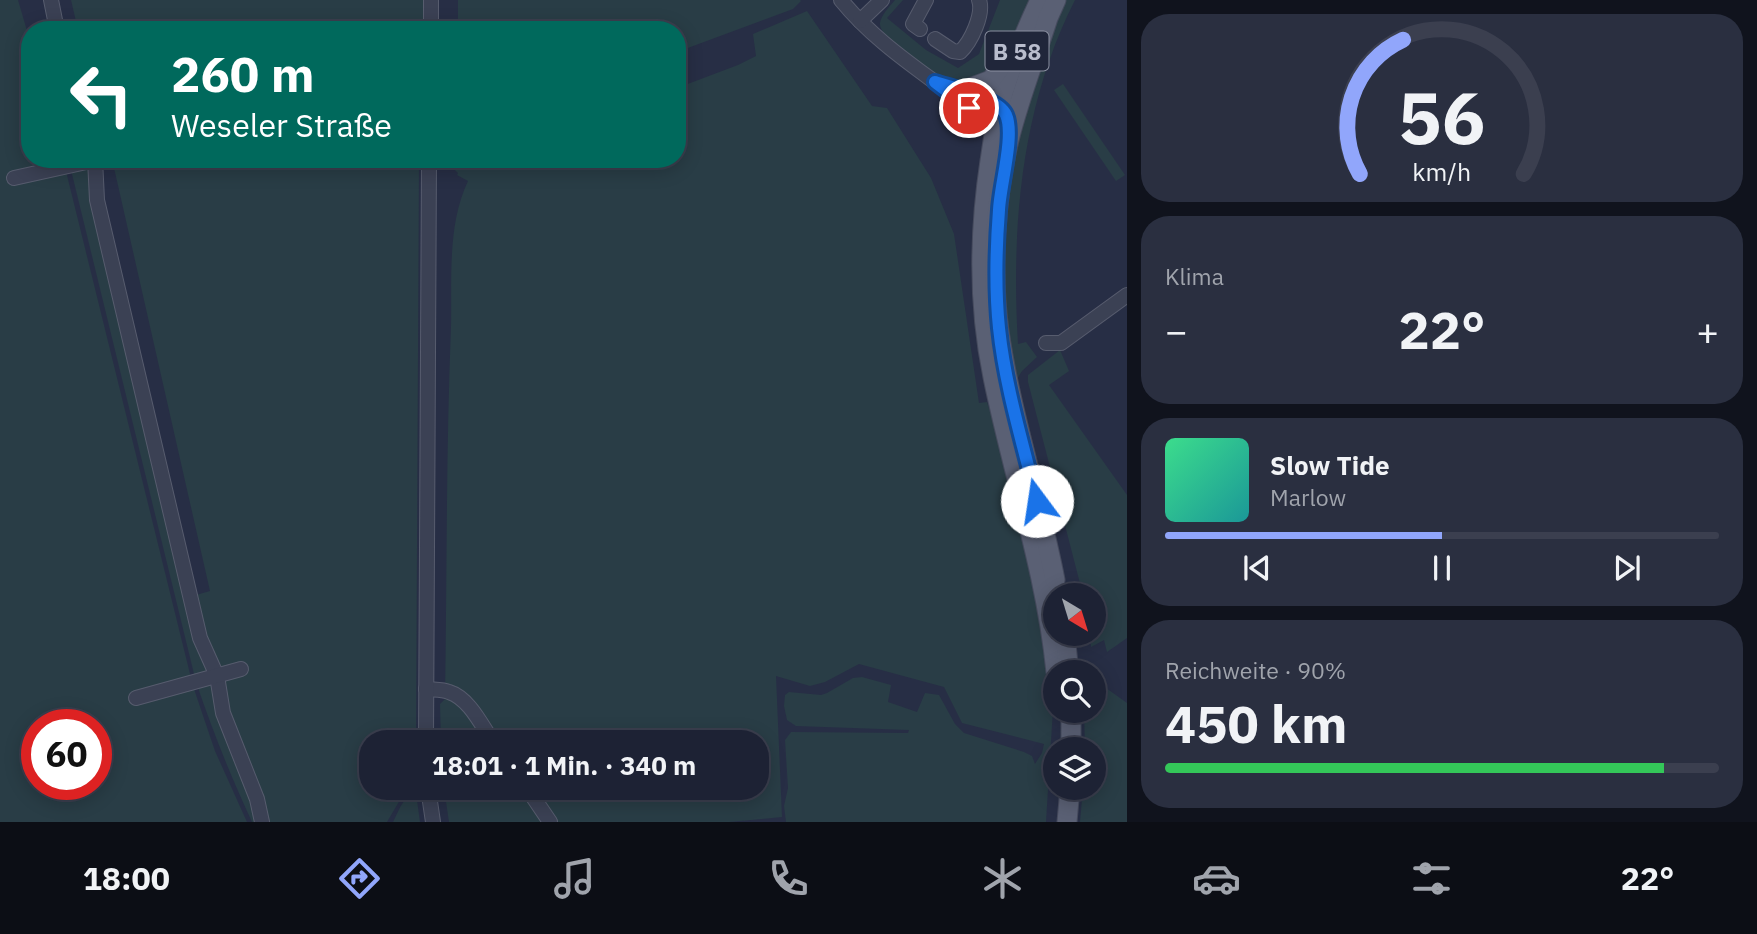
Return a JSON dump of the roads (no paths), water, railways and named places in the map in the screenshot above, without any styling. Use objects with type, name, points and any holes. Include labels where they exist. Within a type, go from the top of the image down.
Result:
[{"type":"main road","name":"B 58","points":[[1040,0],[1020,43],[983,217],[983,317],[992,376],[1045,594],[1054,660]]},
{"type":"main road","name":"B 58","points":[[1056,0],[1005,112],[1009,140],[1001,187],[996,260],[999,328],[1007,380],[1056,583]]},
{"type":"main road","points":[[962,91],[991,80],[1020,43]]},
{"type":"main road","points":[[1055,822],[1057,800]]},
{"type":"main road","points":[[1067,822],[1069,800]]},
{"type":"street","points":[[51,0],[55,21]]},
{"type":"street","points":[[431,0],[431,21]]},
{"type":"street","points":[[841,0],[887,47],[957,100],[1005,112]]},
{"type":"street","points":[[860,21],[882,0]]},
{"type":"street","points":[[919,29],[913,24],[926,0]]},
{"type":"street","points":[[935,39],[953,51],[960,52],[968,45],[982,7],[979,0]]},
{"type":"street","points":[[935,82],[962,91],[1005,112]]},
{"type":"street","points":[[14,178],[60,168]]},
{"type":"street","points":[[97,168],[97,200],[200,638],[217,676],[223,713],[257,799],[262,822]]},
{"type":"street","points":[[426,730],[429,168]]},
{"type":"street","points":[[1046,343],[1061,343],[1127,295]]},
{"type":"street","points":[[136,698],[241,669]]},
{"type":"street","points":[[426,689],[448,691],[460,699],[485,730]]},
{"type":"street","points":[[430,800],[433,822]]},
{"type":"street","points":[[535,800],[550,822]]}]
